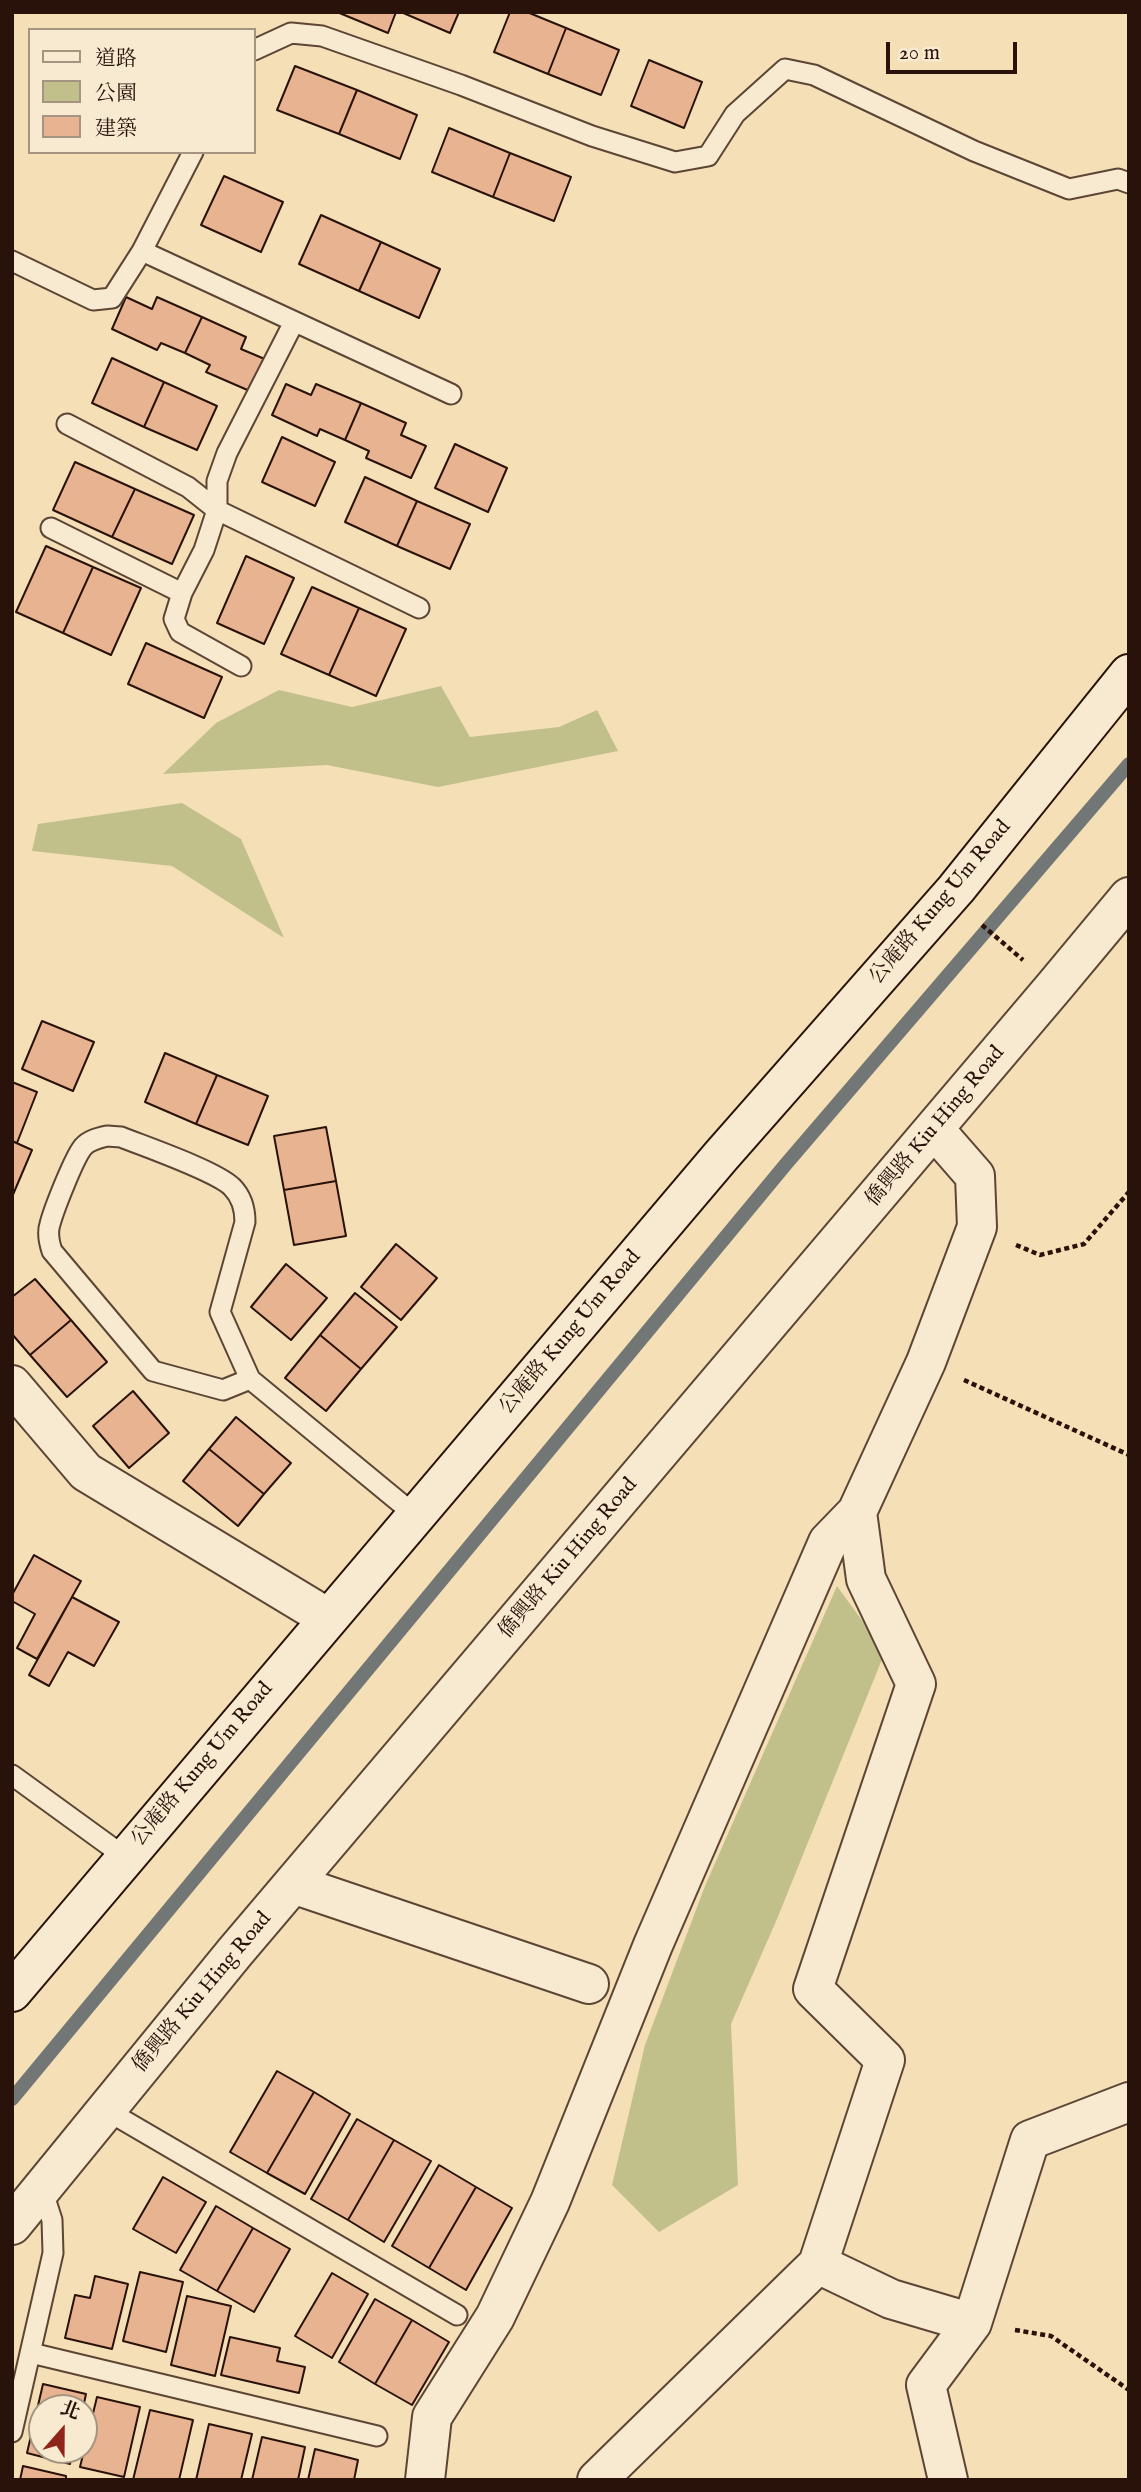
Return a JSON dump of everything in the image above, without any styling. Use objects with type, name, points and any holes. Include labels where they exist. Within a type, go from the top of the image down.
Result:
[{"type":"street","name":"公庵路 Kung Um Road","points":[[12,1992],[721,1156],[949,897],[1129,674]]},
{"type":"street","name":"僑興路 Kiu Hing Road","points":[[12,2225],[293,1884],[1129,897]]},
{"type":"street","points":[[425,2480],[432,2417],[495,2317],[550,2202],[653,1945],[828,1542],[857,1512],[926,1362],[976,1227],[975,1176],[934,1129]]},
{"type":"street","points":[[12,1384],[86,1472],[328,1618]]},
{"type":"street","points":[[597,2480],[818,2264],[885,2060],[813,1989],[916,1684],[866,1579],[857,1512]]},
{"type":"street","points":[[293,1884],[589,1984]]},
{"type":"street","points":[[948,2480],[926,2385],[972,2323],[1030,2140],[1129,2102]]},
{"type":"street","points":[[818,2264],[891,2299],[972,2323]]},
{"type":"lane","points":[[256,49],[291,33],[322,36],[461,85],[592,136],[675,162],[708,156],[735,114],[785,69],[814,75],[974,151],[1069,189],[1118,180],[1129,183]]},
{"type":"lane","points":[[12,261],[93,300],[112,298],[142,251],[192,154]]},
{"type":"lane","points":[[142,251],[451,394]]},
{"type":"lane","points":[[241,666],[180,632],[174,619],[182,593],[205,550],[217,510],[217,481],[227,453],[294,322]]},
{"type":"lane","points":[[68,424],[188,486],[217,510],[419,608]]},
{"type":"lane","points":[[51,528],[182,593]]},
{"type":"lane","points":[[250,1379],[223,1390],[153,1371],[52,1251],[48,1239],[49,1225],[82,1148],[94,1139],[121,1137],[222,1179],[240,1197],[245,1222],[220,1312],[250,1379],[415,1515]]},
{"type":"lane","points":[[12,1775],[125,1857]]},
{"type":"lane","points":[[106,2110],[457,2315]]},
{"type":"lane","points":[[12,2432],[53,2253],[52,2220],[42,2189]]},
{"type":"lane","points":[[31,2353],[377,2437]]},
{"type":"path","points":[[979,923],[1031,967]]},
{"type":"path","points":[[976,1227],[1040,1255],[1084,1244],[1128,1193],[1129,1195]]},
{"type":"path","points":[[926,1362],[1129,1455]]},
{"type":"path","points":[[972,2323],[1051,2336],[1129,2389]]},
{"type":"green space","points":[[441,686],[470,737],[559,727],[597,710],[618,751],[438,787],[327,765],[163,774],[216,723],[279,690],[352,707]]},
{"type":"green space","points":[[182,803],[241,839],[284,938],[172,866],[32,851],[38,824]]},
{"type":"green space","points":[[837,1586],[885,1652],[777,1919],[731,2024],[738,2185],[659,2232],[612,2185],[645,2045],[705,1886]]},
{"type":"building","points":[[337,12],[396,12],[388,33]]},
{"type":"building","points":[[401,12],[459,12],[450,33]]},
{"type":"building","points":[[510,12],[527,12],[566,28],[548,74],[494,52]]},
{"type":"building","points":[[566,28],[619,50],[601,95],[548,74]]},
{"type":"building","points":[[649,60],[702,82],[684,128],[631,106]]},
{"type":"building","points":[[295,66],[357,90],[339,134],[277,110]]},
{"type":"building","points":[[357,90],[417,115],[400,159],[339,134]]},
{"type":"building","points":[[449,128],[510,153],[493,197],[432,172]]},
{"type":"building","points":[[510,153],[571,177],[554,221],[493,197]]},
{"type":"building","points":[[224,176],[283,202],[261,252],[201,225]]},
{"type":"building","points":[[321,215],[381,242],[359,291],[299,264]]},
{"type":"building","points":[[381,242],[440,269],[419,318],[359,291]]},
{"type":"building","points":[[126,297],[152,309],[157,297],[202,317],[185,353],[161,343],[157,350],[112,329]]},
{"type":"building","points":[[202,317],[246,337],[241,349],[267,360],[252,392],[206,372],[210,365],[185,353]]},
{"type":"building","points":[[112,358],[164,382],[144,427],[92,403]]},
{"type":"building","points":[[164,382],[217,406],[197,450],[144,427]]},
{"type":"building","points":[[286,384],[311,395],[316,384],[361,403],[345,440],[320,429],[317,436],[272,415]]},
{"type":"building","points":[[361,403],[406,423],[401,435],[426,446],[411,478],[366,458],[369,451],[345,440]]},
{"type":"building","points":[[282,437],[335,462],[315,506],[262,482]]},
{"type":"building","points":[[455,444],[507,468],[488,512],[435,488]]},
{"type":"building","points":[[75,462],[135,489],[112,537],[53,510]]},
{"type":"building","points":[[365,477],[417,501],[397,546],[345,522]]},
{"type":"building","points":[[135,489],[194,515],[172,564],[112,537]]},
{"type":"building","points":[[417,501],[470,524],[450,569],[397,546]]},
{"type":"building","points":[[46,546],[93,567],[63,633],[16,612]]},
{"type":"building","points":[[246,556],[294,578],[264,644],[217,623]]},
{"type":"building","points":[[93,567],[141,588],[111,655],[63,633]]},
{"type":"building","points":[[312,587],[359,608],[329,675],[281,654]]},
{"type":"building","points":[[359,608],[406,629],[376,696],[329,675]]},
{"type":"building","points":[[146,643],[222,677],[204,718],[128,684]]},
{"type":"building","points":[[42,1021],[94,1042],[73,1091],[22,1069]]},
{"type":"building","points":[[165,1053],[217,1075],[196,1124],[145,1102]]},
{"type":"building","points":[[217,1075],[268,1096],[248,1145],[196,1124]]},
{"type":"building","points":[[12,1082],[37,1092],[17,1143],[12,1141]]},
{"type":"building","points":[[326,1127],[336,1181],[284,1190],[274,1136]]},
{"type":"building","points":[[12,1141],[32,1150],[12,1197]]},
{"type":"building","points":[[336,1181],[346,1236],[294,1245],[284,1190]]},
{"type":"building","points":[[396,1244],[437,1278],[401,1320],[361,1287]]},
{"type":"building","points":[[286,1264],[327,1298],[291,1340],[251,1307]]},
{"type":"building","points":[[35,1279],[71,1320],[30,1355],[12,1334],[12,1297]]},
{"type":"building","points":[[355,1293],[397,1327],[361,1369],[320,1335]]},
{"type":"building","points":[[71,1320],[107,1362],[67,1397],[30,1355]]},
{"type":"building","points":[[320,1335],[361,1369],[326,1411],[285,1378]]},
{"type":"building","points":[[133,1391],[169,1433],[129,1468],[93,1426]]},
{"type":"building","points":[[236,1417],[291,1463],[264,1494],[209,1449]]},
{"type":"building","points":[[209,1449],[264,1494],[238,1526],[183,1481]]},
{"type":"building","points":[[34,1555],[81,1581],[37,1659],[17,1648],[35,1614],[12,1601],[12,1595]]},
{"type":"building","points":[[72,1597],[119,1622],[94,1666],[68,1652],[49,1686],[29,1675]]},
{"type":"building","points":[[277,2071],[314,2092],[267,2173],[230,2152]]},
{"type":"building","points":[[314,2092],[350,2114],[305,2194],[267,2173]]},
{"type":"building","points":[[357,2119],[394,2140],[348,2220],[311,2199]]},
{"type":"building","points":[[394,2140],[431,2161],[384,2242],[348,2220]]},
{"type":"building","points":[[439,2165],[476,2187],[429,2268],[392,2246]]},
{"type":"building","points":[[163,2177],[206,2202],[176,2253],[133,2229]]},
{"type":"building","points":[[476,2187],[512,2208],[466,2290],[429,2268]]},
{"type":"building","points":[[216,2206],[253,2228],[217,2291],[180,2270]]},
{"type":"building","points":[[253,2228],[290,2249],[254,2312],[217,2291]]},
{"type":"building","points":[[140,2272],[183,2282],[166,2352],[123,2341]]},
{"type":"building","points":[[332,2273],[368,2294],[332,2358],[295,2336]]},
{"type":"building","points":[[95,2276],[128,2284],[112,2349],[65,2338],[75,2295],[90,2298]]},
{"type":"building","points":[[187,2296],[231,2306],[215,2376],[171,2365]]},
{"type":"building","points":[[375,2299],[412,2320],[375,2384],[339,2362]]},
{"type":"building","points":[[412,2320],[449,2342],[412,2405],[375,2384]]},
{"type":"building","points":[[230,2337],[280,2348],[277,2361],[305,2367],[299,2393],[221,2375]]},
{"type":"building","points":[[43,2384],[86,2394],[41,2394]]},
{"type":"building","points":[[98,2397],[140,2407],[124,2477],[80,2467],[81,2464],[98,2464]]},
{"type":"building","points":[[150,2410],[193,2420],[179,2480],[133,2480]]},
{"type":"building","points":[[209,2424],[252,2434],[241,2480],[196,2480]]},
{"type":"building","points":[[262,2437],[305,2447],[298,2480],[252,2480]]},
{"type":"building","points":[[315,2449],[358,2460],[354,2480],[308,2480]]},
{"type":"building","points":[[23,2466],[66,2476],[66,2480],[20,2480]]},
{"type":"waterway","points":[[12,2099],[786,1164],[1129,764]]}]
